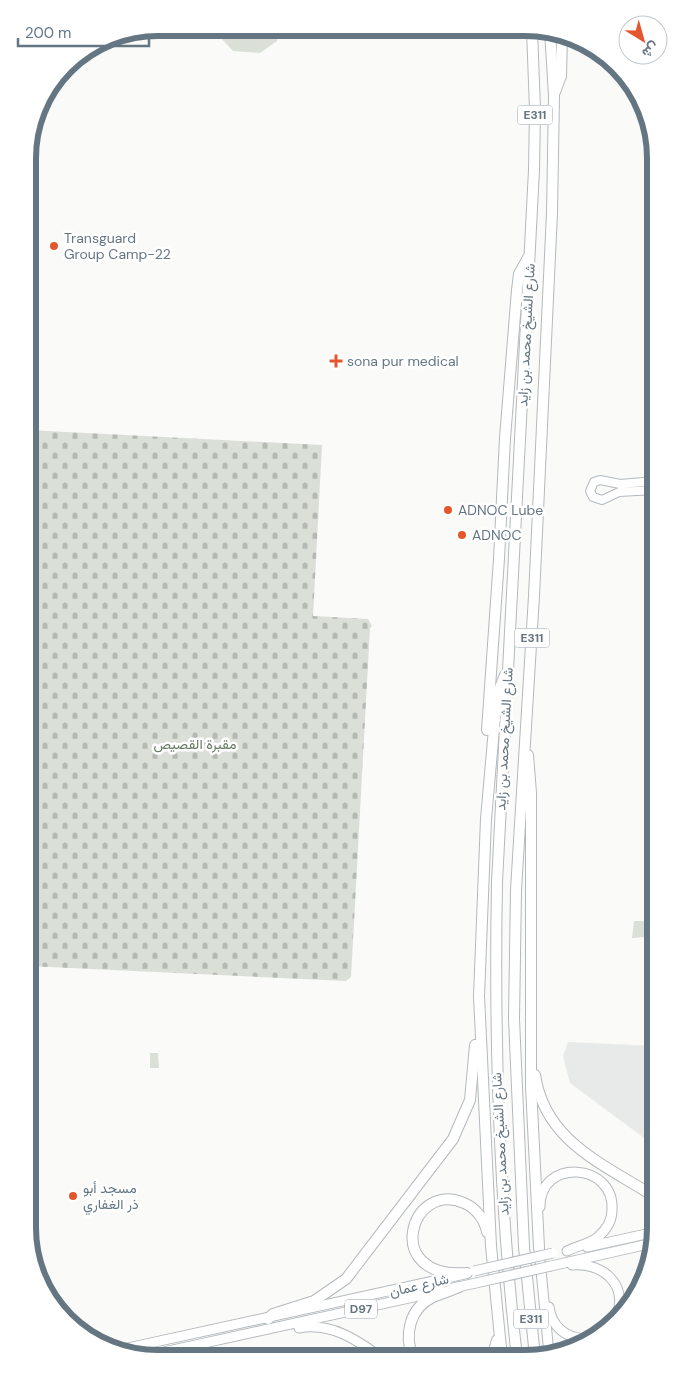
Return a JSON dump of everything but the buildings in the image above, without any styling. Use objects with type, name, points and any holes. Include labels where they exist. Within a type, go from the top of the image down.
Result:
[{"type":"highway","name":"شارع الشيخ محمد بن زايد","points":[[516,1350],[505,1239],[496,1011],[497,882],[530,255],[535,132],[532,37]]},
{"type":"highway","name":"شارع الشيخ محمد بن زايد","points":[[534,1349],[524,1246],[514,1019],[516,890],[534,596],[552,213],[554,96],[551,40]]},
{"type":"highway","points":[[554,96],[561,76],[562,42]]},
{"type":"highway","points":[[268,1319],[273,1314],[314,1301],[346,1278],[453,1139],[466,1113],[472,1086],[479,996],[486,819],[486,753],[499,558],[505,430],[518,282],[522,267],[530,255]]},
{"type":"highway","points":[[486,819],[497,695],[507,672]]},
{"type":"highway","points":[[525,735],[531,778],[531,1124],[539,1248]]},
{"type":"highway","points":[[479,996],[491,1246],[501,1350]]},
{"type":"highway","points":[[532,1052],[539,1096],[556,1127],[577,1147],[646,1191]]},
{"type":"highway","points":[[471,1272],[439,1272],[423,1263],[417,1256],[412,1239],[412,1230],[420,1213],[434,1203],[443,1200],[462,1202],[471,1206],[482,1220],[491,1246]]},
{"type":"highway","points":[[410,1350],[408,1336],[410,1324],[416,1311],[433,1297],[459,1287]]},
{"type":"highway","points":[[494,1350],[497,1317]]},
{"type":"main road","points":[[548,1348],[539,1248],[540,1200],[542,1192],[547,1185],[559,1175],[582,1172],[602,1183],[610,1196],[612,1212],[607,1227],[598,1237],[566,1251]]},
{"type":"main road","name":"شارع عمان","points":[[132,1347],[268,1319],[553,1253],[646,1234]]},
{"type":"main road","name":"شارع عمان","points":[[173,1350],[645,1245]]},
{"type":"main road","points":[[553,1266],[590,1266],[608,1275],[620,1295],[618,1306]]},
{"type":"main road","points":[[542,1287],[550,1314],[559,1329],[576,1338]]},
{"type":"main road","points":[[246,1334],[303,1327],[328,1328],[352,1337],[371,1350]]},
{"type":"street","points":[[647,482],[620,484],[600,480],[592,485],[590,491],[593,497],[602,500],[619,492],[647,490]]},
{"type":"shaded area","points":[[568,1042],[646,1046],[646,1139],[570,1083],[563,1056]]},
{"type":"green space","points":[[220,37],[277,37],[277,41],[260,53],[233,51]]},
{"type":"green space","name":"مقبرة القصيص","points":[[37,430],[322,445],[313,616],[368,619],[372,626],[370,628],[351,977],[346,981],[36,966]]},
{"type":"green space","points":[[634,921],[645,921],[644,937],[632,938]]},
{"type":"green space","points":[[150,1053],[158,1053],[159,1068],[150,1068]]},
{"type":"place","name":"Transguard Group Camp-22","points":[[54,246]]},
{"type":"place","name":"sona pur medical","points":[[336,361]]},
{"type":"place","name":"ADNOC Lube","points":[[448,510]]},
{"type":"place","name":"ADNOC","points":[[462,535]]},
{"type":"place","name":"مسجد أبو ذر الغفاري","points":[[73,1196]]}]
